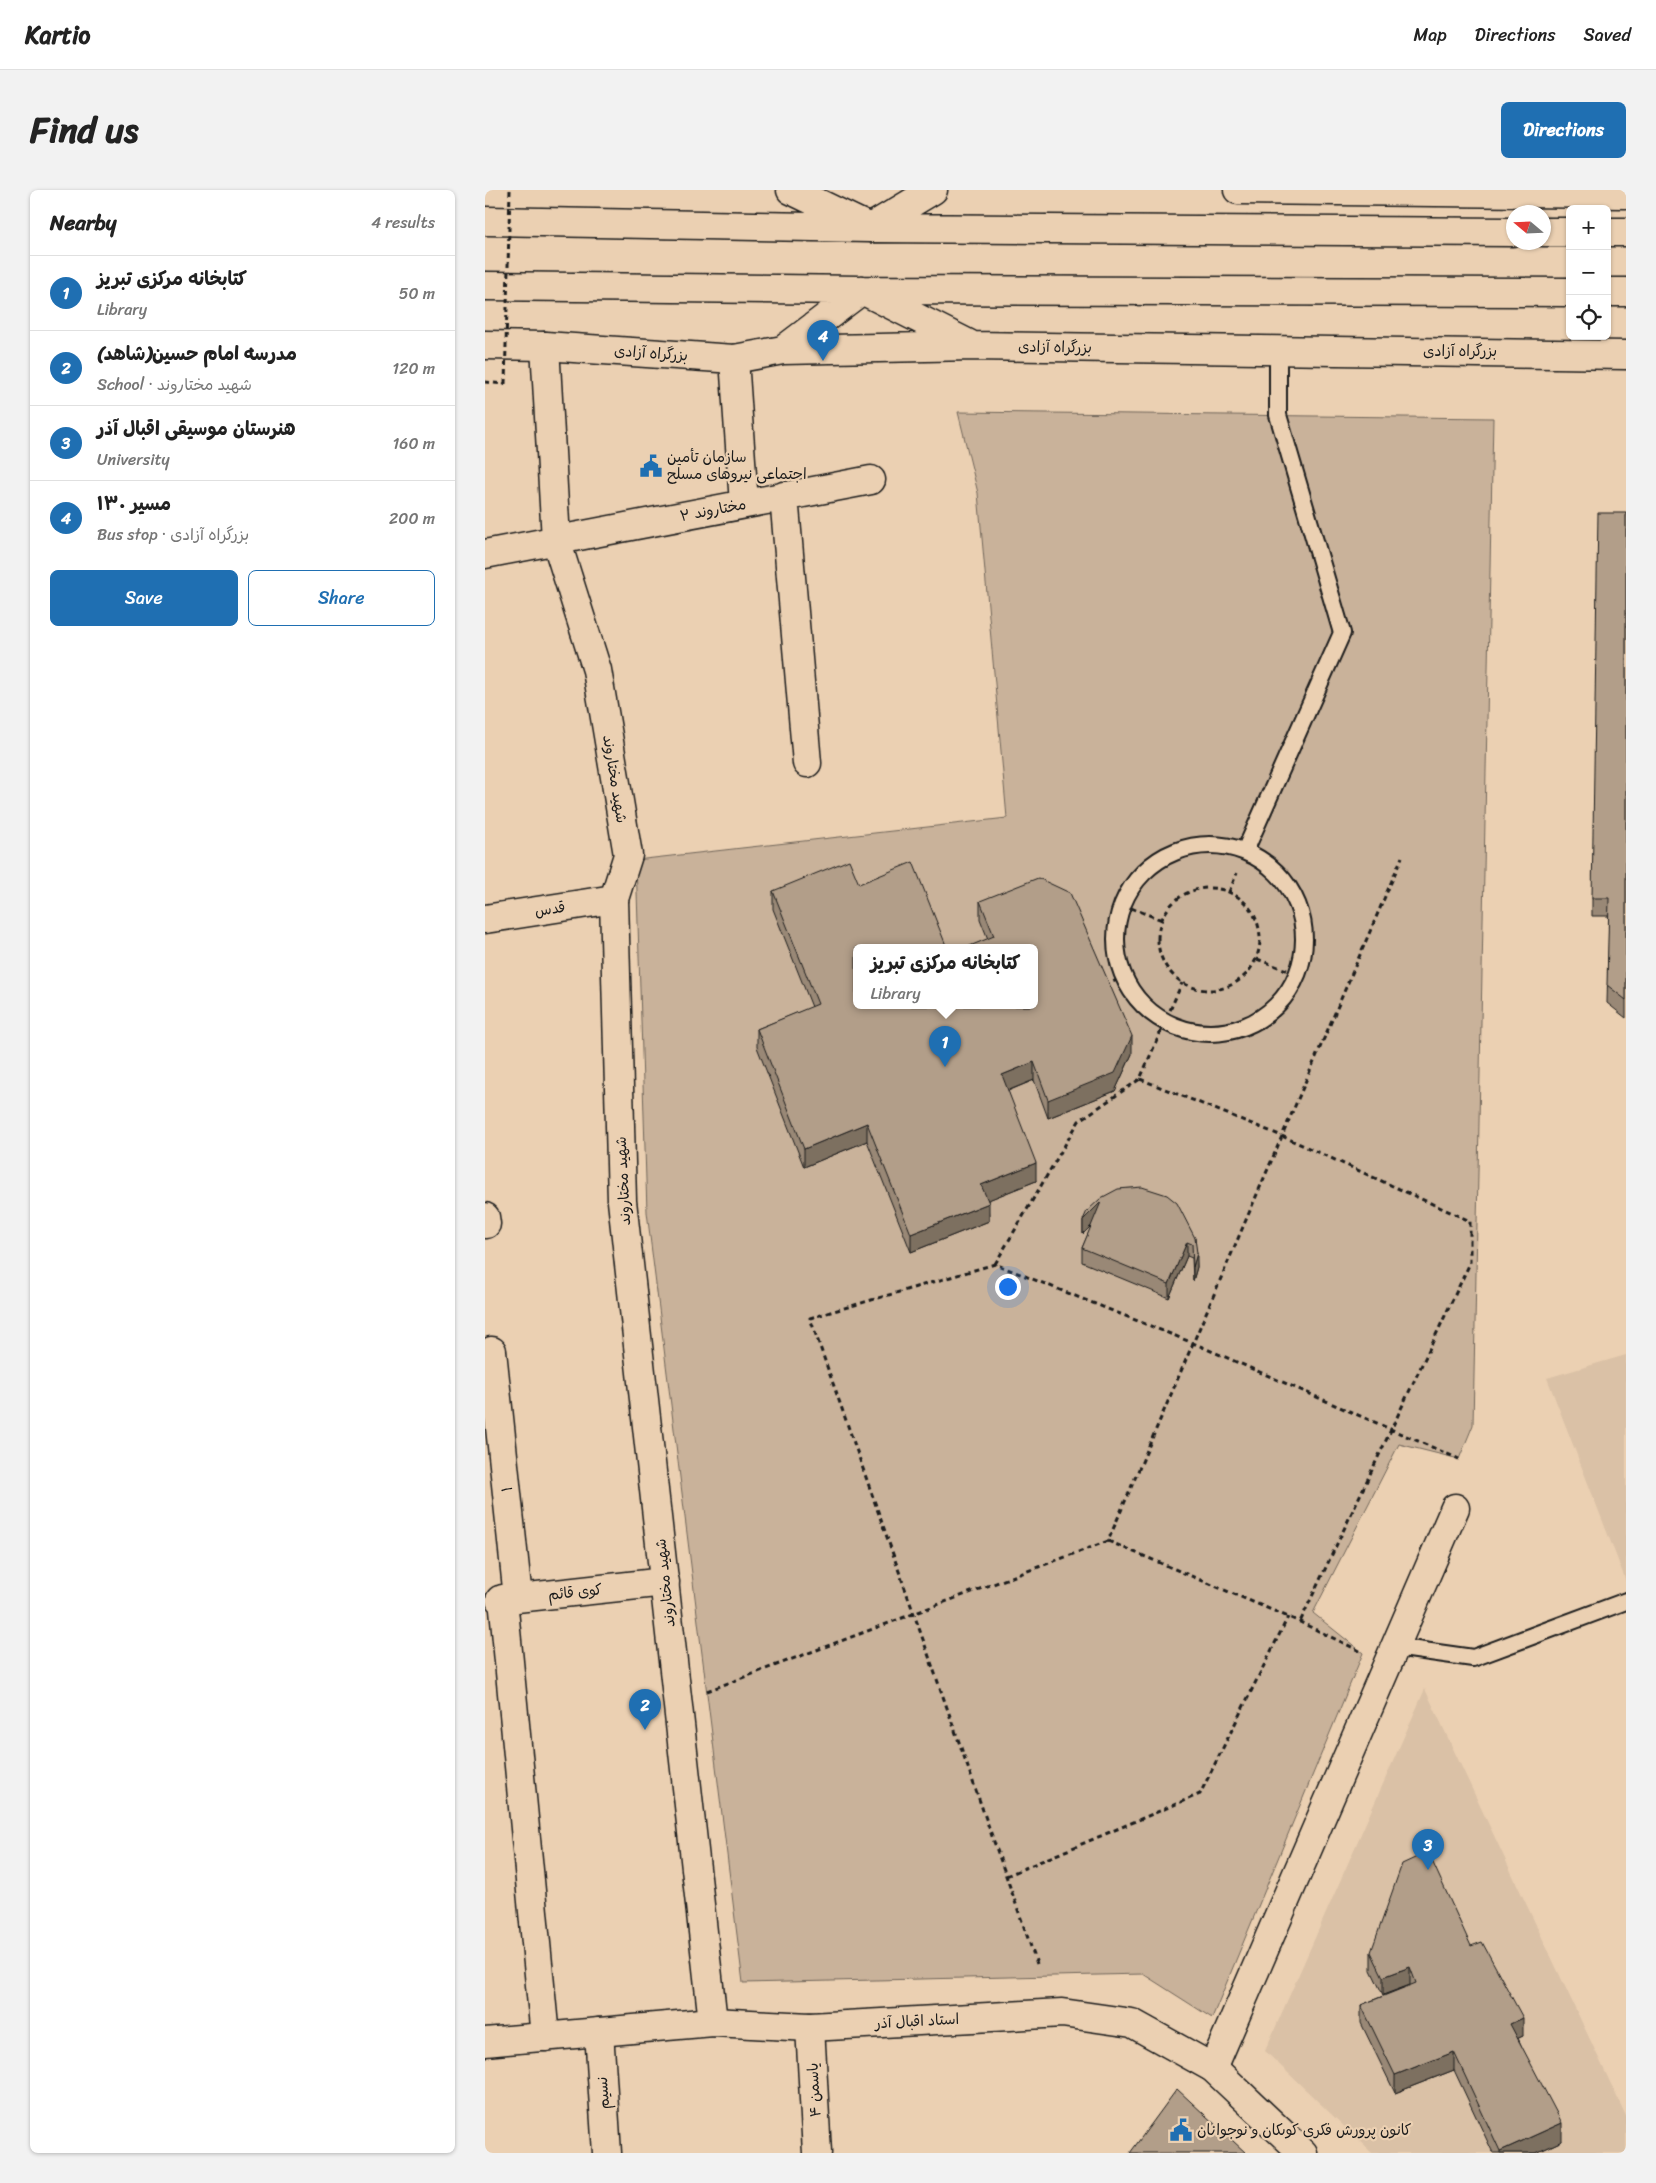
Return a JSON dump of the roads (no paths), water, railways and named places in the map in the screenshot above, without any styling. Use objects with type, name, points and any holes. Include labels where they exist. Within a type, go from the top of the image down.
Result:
[{"type":"main road","points":[[791,190],[870,228]]},
{"type":"main road","points":[[870,228],[933,190]]},
{"type":"main road","points":[[1238,190],[1626,194]]},
{"type":"main road","points":[[485,221],[870,228],[1506,232]]},
{"type":"main road","points":[[1551,232],[1566,232]]},
{"type":"main road","points":[[1611,232],[1626,232]]},
{"type":"main road","points":[[485,286],[862,290],[1566,292]]},
{"type":"main road","points":[[862,290],[973,346]]},
{"type":"main road","points":[[783,350],[862,290]]},
{"type":"main road","points":[[1611,292],[1626,292]]},
{"type":"main road","name":"بزرگراه آزادی","points":[[485,345],[545,346],[734,359],[783,350],[973,346],[1626,354]]},
{"type":"main road","name":"شهید مختاروند","points":[[545,346],[555,540],[597,670],[628,855],[614,899],[622,1201],[713,2022]]},
{"type":"main road","points":[[734,359],[744,504]]},
{"type":"main road","name":"مختاروند ۲","points":[[485,554],[871,480]]},
{"type":"main road","points":[[784,496],[807,763]]},
{"type":"main road","name":"قدس","points":[[485,919],[614,899]]},
{"type":"main road","name":"۱","points":[[492,1351],[502,1599],[545,2037]]},
{"type":"main road","points":[[1213,2068],[1455,1508]]},
{"type":"main road","name":"کوی قائم","points":[[502,1599],[665,1582]]},
{"type":"main road","name":"استاد اقبال آذر","points":[[485,2042],[713,2022],[810,2026],[1063,2013],[1132,2023],[1213,2068],[1303,2153]]},
{"type":"main road","name":"یاسمن ۴","points":[[810,2026],[817,2153]]},
{"type":"main road","name":"نسیم","points":[[599,2032],[607,2153]]},
{"type":"lane","points":[[1245,851],[1342,634],[1279,415],[1278,350]]},
{"type":"lane","points":[[1216,844],[1245,851],[1273,868],[1293,893],[1303,923],[1304,955],[1293,986],[1273,1010],[1246,1027],[1214,1035],[1183,1030],[1155,1017],[1134,996],[1120,969],[1115,938],[1123,905],[1135,881],[1158,861],[1185,848],[1216,844]]},
{"type":"lane","points":[[1395,1646],[1473,1658],[1626,1602]]},
{"type":"place","name":"مسیر ۱۳۰","points":[[823,361]]},
{"type":"place","name":"سازمان تأمین اجتماعی نیروهای مسلح","points":[[651,466]]},
{"type":"place","name":"کتابخانه مرکزى تبریز","points":[[945,1067]]},
{"type":"place","name":"مدرسه امام حسین(شاهد)","points":[[645,1730]]},
{"type":"place","name":"هنرستان موسیقی اقبال آذر","points":[[1428,1870]]},
{"type":"place","name":"کانون پرورش فکرى کوىکان و نوجوانان","points":[[1181,2130]]}]
